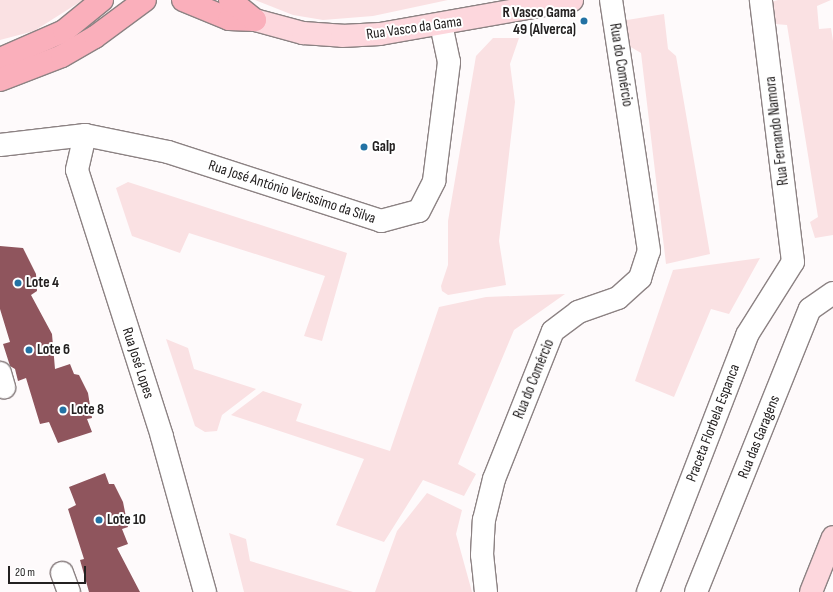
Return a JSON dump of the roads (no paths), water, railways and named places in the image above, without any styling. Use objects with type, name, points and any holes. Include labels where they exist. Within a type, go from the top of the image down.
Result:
[{"type":"main road","points":[[0,59],[64,31],[102,0]]},
{"type":"main road","points":[[0,80],[62,56],[96,37],[145,0]]},
{"type":"main road","points":[[183,0],[229,19],[255,20]]},
{"type":"main road","points":[[230,0],[255,20]]},
{"type":"main road","name":"Rua Vasco da Gama","points":[[255,20],[303,33],[342,36],[441,25],[551,2],[572,0]]},
{"type":"main road","points":[[811,592],[833,537]]},
{"type":"street","name":"Rua do Comércio","points":[[486,592],[482,555],[484,520],[494,479],[553,331],[578,312],[618,298],[640,278],[649,251],[611,0]]},
{"type":"street","name":"Rua Fernando Namora","points":[[761,0],[793,262]]},
{"type":"street","name":"Rua José António Verissimo da Silva","points":[[0,145],[85,135],[168,152],[381,221],[419,210],[434,181],[449,62],[441,25]]},
{"type":"street","name":"Rua José Lopes","points":[[85,135],[76,170],[162,437],[205,592]]},
{"type":"street","name":"Praceta Florbela Espanca","points":[[648,592],[746,334],[793,262]]},
{"type":"street","name":"Rua das Garagens","points":[[696,592],[810,309],[833,293]]},
{"type":"place","name":"R Vasco Gama 49 (Alverca)","points":[[584,21]]},
{"type":"place","name":"Galp","points":[[364,147]]},
{"type":"place","name":"Lote 4","points":[[18,283]]},
{"type":"place","name":"Lote 6","points":[[29,350]]},
{"type":"place","name":"Lote 8","points":[[63,410]]},
{"type":"place","name":"Lote 10","points":[[99,520]]}]
